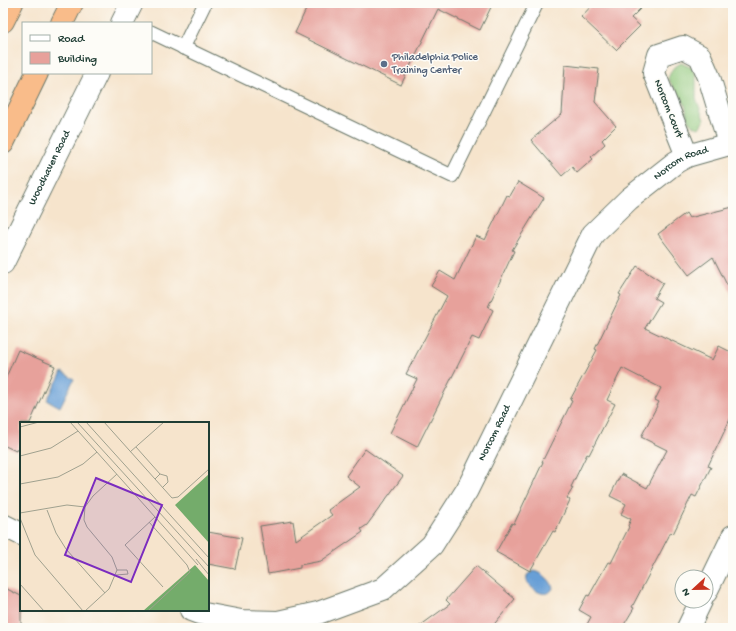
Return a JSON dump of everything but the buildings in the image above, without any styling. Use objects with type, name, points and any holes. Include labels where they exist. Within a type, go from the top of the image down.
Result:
[{"type":"highway","points":[[3,21],[12,3]]},
{"type":"highway","points":[[62,22],[72,3]]},
{"type":"highway","points":[[3,143],[37,74]]},
{"type":"street","name":"Norcom Court","points":[[687,156],[654,73],[659,55],[683,47],[700,56],[709,77],[731,143]]},
{"type":"street","name":"Woodhaven Road","points":[[3,263],[98,74]]},
{"type":"street","name":"Norcom Road","points":[[194,611],[241,621],[278,625],[318,613],[383,589],[432,545],[467,490],[593,234],[629,199],[687,156],[731,143]]},
{"type":"street","points":[[3,525],[20,534]]},
{"type":"street","points":[[714,575],[733,536]]},
{"type":"street","points":[[688,628],[697,609]]},
{"type":"lane","points":[[183,48],[206,3]]},
{"type":"lane","points":[[152,32],[452,176],[537,3]]},
{"type":"green space","points":[[681,63],[692,68],[696,75],[696,98],[704,120],[699,128],[690,123],[685,104],[668,78],[673,68]]},
{"type":"water","points":[[62,372],[74,379],[60,407],[47,400]]},
{"type":"water","points":[[534,571],[540,573],[549,580],[553,588],[550,592],[538,592],[528,584],[528,574]]},
{"type":"place","name":"Philadelphia Police Training Center","points":[[384,64]]}]
